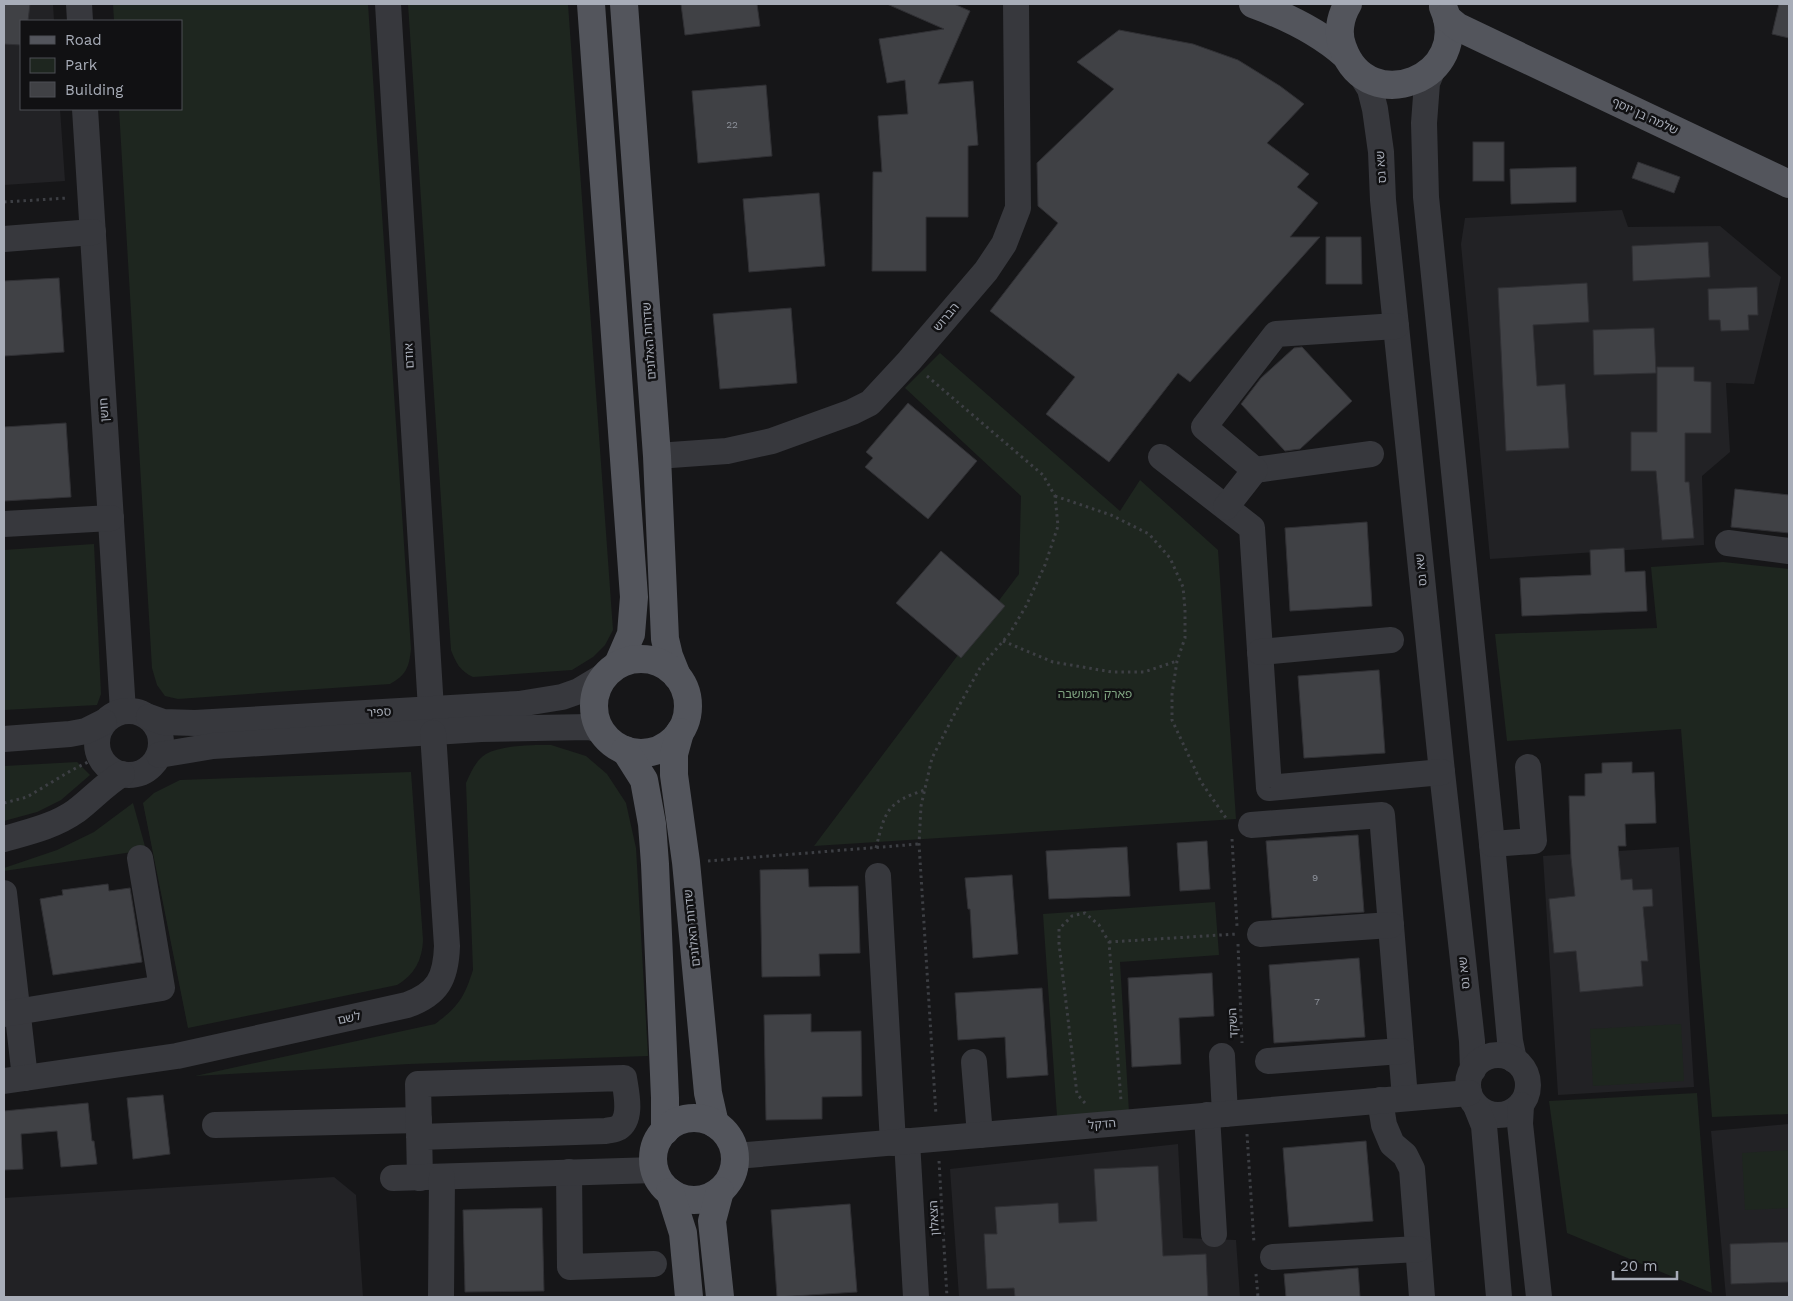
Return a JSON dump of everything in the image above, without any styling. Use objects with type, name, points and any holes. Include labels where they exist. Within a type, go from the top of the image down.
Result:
[{"type":"main road","points":[[591,4],[634,597],[631,634],[611,670],[597,688],[594,702],[595,717],[600,730],[611,742],[625,750],[640,752],[655,750],[669,743],[680,732],[686,719],[688,704],[685,689],[677,676],[668,667],[650,660],[630,660],[611,670]]},
{"type":"main road","name":"שדרות האלונים","points":[[624,4],[657,456],[665,639],[677,676]]},
{"type":"main road","name":"שלמה בן יוסף","points":[[1253,4],[1317,33],[1378,83],[1398,85],[1417,80],[1465,46],[1478,44],[1500,48]]},
{"type":"main road","points":[[1348,4],[1342,16],[1340,36],[1353,64]]},
{"type":"main road","points":[[1436,66],[1446,46],[1448,27],[1443,8]]},
{"type":"main road","name":"שלמה בן יוסף","points":[[1443,8],[1458,27],[1789,184]]},
{"type":"main road","name":"שדרות האלונים","points":[[680,732],[674,754],[674,775],[686,862],[708,1093],[715,1124]]},
{"type":"main road","points":[[625,750],[644,780],[652,824],[665,1079],[664,1131]]},
{"type":"main road","points":[[689,1119],[703,1119],[715,1124],[725,1132],[736,1156],[729,1182],[709,1198],[695,1200],[682,1198],[670,1192],[661,1182],[655,1170],[654,1156],[657,1142],[664,1131],[676,1123],[689,1119]]},
{"type":"main road","points":[[720,1191],[712,1221],[720,1297]]},
{"type":"main road","points":[[670,1192],[683,1232],[689,1297]]},
{"type":"street","points":[[79,4],[80,20]]},
{"type":"street","name":"אודם","points":[[388,4],[432,721]]},
{"type":"street","name":"הברוש","points":[[657,456],[727,451],[772,441],[852,412],[870,403],[909,361],[986,271],[1004,244],[1018,208],[1016,4]]},
{"type":"street","name":"שא נס","points":[[1353,64],[1370,89],[1381,152],[1383,200],[1442,772],[1472,1041],[1472,1089],[1484,1126],[1499,1297]]},
{"type":"street","points":[[1436,66],[1427,83],[1424,123],[1426,196],[1492,844],[1510,1041],[1514,1060]]},
{"type":"street","name":"חושן","points":[[85,110],[111,518],[114,717]]},
{"type":"street","points":[[4,239],[93,232]]},
{"type":"street","points":[[1255,470],[1204,427],[1276,334],[1396,326]]},
{"type":"street","points":[[1226,507],[1255,470],[1371,454]]},
{"type":"street","points":[[1161,457],[1252,528],[1269,788],[1442,772]]},
{"type":"street","points":[[4,524],[111,518]]},
{"type":"street","points":[[1728,543],[1789,551]]},
{"type":"street","points":[[1260,652],[1390,640]]},
{"type":"street","name":"ספיר","points":[[159,755],[213,746],[432,721],[547,700],[579,691],[611,670]]},
{"type":"street","points":[[4,739],[86,731],[114,717],[132,711],[149,717],[161,734],[162,745],[159,755],[148,769],[140,773],[122,774],[112,770],[100,756],[97,742],[99,732],[114,717]]},
{"type":"street","name":"ספיר","points":[[149,717],[163,722],[194,724],[432,721],[481,729],[589,727],[600,730]]},
{"type":"street","name":"לשם","points":[[15,1080],[141,1062],[215,1048],[407,1005],[421,1000],[435,990],[447,962],[447,946],[432,721]]},
{"type":"street","points":[[1492,844],[1534,840],[1528,767]]},
{"type":"street","points":[[4,839],[60,820],[76,810],[108,782],[122,774]]},
{"type":"street","points":[[1237,830],[1382,815],[1401,1051],[1393,1099],[1384,1125],[1392,1144],[1405,1155],[1412,1169],[1422,1297]]},
{"type":"street","points":[[11,1013],[162,988],[140,858]]},
{"type":"street","points":[[878,876],[900,1142],[916,1297]]},
{"type":"street","points":[[4,893],[15,1080]]},
{"type":"street","points":[[1248,934],[1391,925]]},
{"type":"street","points":[[1268,1061],[1401,1051]]},
{"type":"street","points":[[1214,1234],[1232,1054]]},
{"type":"street","points":[[1496,1056],[1506,1056],[1514,1060],[1522,1067],[1527,1076],[1526,1096],[1521,1105],[1514,1111],[1504,1115],[1484,1112],[1472,1089],[1479,1062],[1496,1056]]},
{"type":"street","points":[[974,1062],[980,1135]]},
{"type":"street","points":[[215,1125],[419,1129],[606,1131],[617,1128],[622,1124],[627,1111],[624,1078],[418,1084],[419,1129],[431,1177],[440,1297]]},
{"type":"street","name":"הדקל","points":[[736,1156],[1393,1099],[1472,1089]]},
{"type":"street","points":[[1521,1105],[1520,1124],[1539,1297]]},
{"type":"street","points":[[393,1178],[655,1170]]},
{"type":"street","points":[[569,1172],[570,1267],[654,1264]]},
{"type":"street","points":[[1261,1258],[1418,1249]]},
{"type":"path","points":[[4,202],[91,196]]},
{"type":"path","points":[[909,361],[1043,475],[1054,496],[1111,515],[1149,534],[1170,558],[1183,587],[1185,609],[1185,638],[1177,661],[1172,694],[1172,720],[1201,782],[1228,822],[1237,830]]},
{"type":"path","name":"הצאלון","points":[[947,1297],[919,844],[921,806],[932,758],[955,713],[980,668],[1003,641],[1026,606],[1045,565],[1058,526],[1054,496]]},
{"type":"path","points":[[1003,641],[1053,662],[1112,672],[1144,672],[1177,661]]},
{"type":"path","points":[[4,803],[27,797],[72,770],[100,756]]},
{"type":"path","points":[[876,848],[882,822],[892,806],[905,797],[925,790]]},
{"type":"path","name":"השקד","points":[[1232,1054],[1248,934],[1237,830]]},
{"type":"path","points":[[686,862],[919,844]]},
{"type":"path","points":[[1087,1105],[1077,1094],[1060,953],[1059,930],[1072,916],[1085,913],[1100,925],[1109,942],[1122,1105]]},
{"type":"path","points":[[1109,942],[1248,934]]},
{"type":"path","points":[[1226,1114],[1261,1258],[1258,1297]]},
{"type":"shaded area","points":[[4,4],[53,4],[54,20],[20,20],[20,110],[60,110],[65,181],[4,185]]},
{"type":"shaded area","points":[[1622,210],[1628,227],[1720,226],[1781,277],[1754,384],[1726,383],[1730,452],[1702,476],[1704,545],[1490,559],[1461,244],[1465,218]]},
{"type":"shaded area","points":[[1679,847],[1694,1087],[1558,1095],[1543,856]]},
{"type":"shaded area","points":[[1789,1124],[1789,1297],[1726,1297],[1711,1131]]},
{"type":"shaded area","points":[[1178,1144],[1183,1238],[1236,1240],[1240,1297],[959,1297],[950,1169]]},
{"type":"shaded area","points":[[334,1177],[356,1195],[363,1297],[4,1297],[4,1198]]},
{"type":"green space","points":[[113,4],[368,4],[411,649],[406,670],[390,684],[178,699],[165,696],[157,685],[152,668],[119,110],[182,110],[182,20],[114,20]]},
{"type":"green space","points":[[408,4],[568,4],[613,630],[605,645],[593,657],[572,670],[473,677],[459,666],[451,650]]},
{"type":"green space","name":"פארק המושבה","points":[[940,353],[1120,511],[1140,480],[1218,550],[1236,819],[814,846],[1019,574],[1021,496],[905,388]]},
{"type":"green space","points":[[94,544],[101,694],[97,705],[4,710],[4,550]]},
{"type":"green space","points":[[1723,562],[1789,569],[1789,1114],[1712,1117],[1681,729],[1507,741],[1495,634],[1657,628],[1651,567]]},
{"type":"green space","points":[[551,745],[586,756],[607,774],[626,803],[636,848],[648,1056],[409,1064],[195,1076],[435,1024],[450,1012],[460,1001],[473,970],[466,783],[477,763],[486,754],[509,747]]},
{"type":"green space","points":[[77,762],[90,775],[61,800],[37,812],[4,821],[4,766]]},
{"type":"green space","points":[[411,772],[423,940],[419,960],[409,976],[397,985],[188,1028],[143,803],[154,793],[180,780]]},
{"type":"green space","points":[[133,803],[146,850],[4,871],[4,868],[57,850],[94,832]]},
{"type":"green space","points":[[1215,902],[1219,955],[1120,962],[1129,1112],[1057,1116],[1043,914]]},
{"type":"green space","points":[[1681,1024],[1684,1081],[1593,1086],[1590,1029]]},
{"type":"green space","points":[[1697,1093],[1712,1293],[1567,1233],[1549,1101]]},
{"type":"green space","points":[[1789,1150],[1789,1208],[1745,1210],[1742,1153]]},
{"type":"building","points":[[4,4],[30,4],[28,20],[20,20],[20,45],[4,44]]},
{"type":"building","points":[[681,4],[757,4],[760,26],[685,35]]},
{"type":"building","points":[[887,4],[954,4],[970,11],[938,84],[973,81],[978,145],[968,146],[968,217],[926,217],[926,271],[872,271],[873,172],[882,172],[878,116],[908,114],[905,80],[887,83],[879,39],[944,29]]},
{"type":"building","points":[[1779,4],[1789,4],[1789,38],[1772,34]]},
{"type":"building","points":[[1119,30],[1193,44],[1238,60],[1280,86],[1304,104],[1267,143],[1309,174],[1297,187],[1318,203],[1290,237],[1320,237],[1190,382],[1178,373],[1109,462],[1046,414],[1075,377],[990,311],[1058,223],[1038,206],[1037,163],[1114,89],[1077,62]]},
{"type":"building","points":[[766,85],[772,156],[698,163],[692,91]]},
{"type":"building","points":[[1473,142],[1504,142],[1504,181],[1473,181]]},
{"type":"building","points":[[1638,162],[1680,177],[1674,193],[1632,178]]},
{"type":"building","points":[[1576,167],[1576,202],[1511,204],[1510,169]]},
{"type":"building","points":[[819,193],[825,266],[749,272],[743,199]]},
{"type":"building","points":[[1326,237],[1361,237],[1362,284],[1326,284]]},
{"type":"building","points":[[1708,242],[1710,277],[1633,281],[1632,246]]},
{"type":"building","points":[[59,278],[64,352],[4,356],[4,281]]},
{"type":"building","points":[[1587,283],[1589,322],[1533,325],[1537,386],[1565,384],[1569,448],[1506,451],[1498,288]]},
{"type":"building","points":[[1757,287],[1758,315],[1748,315],[1749,330],[1721,331],[1720,320],[1709,320],[1708,289]]},
{"type":"building","points":[[791,308],[797,383],[720,389],[713,314]]},
{"type":"building","points":[[1654,328],[1656,373],[1594,375],[1593,330]]},
{"type":"building","points":[[1302,347],[1352,401],[1300,449],[1285,451],[1241,404],[1261,378],[1294,348]]},
{"type":"building","points":[[1657,367],[1694,367],[1694,381],[1711,382],[1711,433],[1685,433],[1685,482],[1689,482],[1694,538],[1662,540],[1656,471],[1631,471],[1631,432],[1657,432]]},
{"type":"building","points":[[908,403],[977,461],[928,519],[865,467],[873,458],[866,452]]},
{"type":"building","points":[[66,423],[71,497],[4,501],[4,427]]},
{"type":"building","points":[[1735,489],[1789,495],[1789,533],[1731,527]]},
{"type":"building","points":[[1367,522],[1372,606],[1290,611],[1285,528]]},
{"type":"building","points":[[1624,548],[1625,572],[1645,571],[1647,611],[1522,616],[1520,578],[1591,575],[1590,550]]},
{"type":"building","points":[[941,551],[1005,606],[961,658],[896,603]]},
{"type":"building","points":[[1379,670],[1385,753],[1304,758],[1298,676]]},
{"type":"building","points":[[1632,762],[1632,773],[1654,772],[1656,823],[1625,824],[1626,846],[1618,846],[1621,880],[1632,879],[1633,890],[1652,889],[1653,906],[1643,907],[1648,961],[1641,961],[1643,986],[1580,992],[1576,951],[1554,953],[1549,899],[1575,896],[1571,858],[1569,796],[1585,796],[1585,774],[1602,773],[1602,763]]},
{"type":"building","points":[[1358,835],[1364,912],[1272,918],[1266,841]]},
{"type":"building","points":[[1207,841],[1210,889],[1180,891],[1177,843]]},
{"type":"building","points":[[1127,847],[1130,896],[1049,899],[1046,851]]},
{"type":"building","points":[[808,869],[809,887],[858,886],[860,953],[819,954],[820,976],[762,977],[760,870]]},
{"type":"building","points":[[1012,875],[1018,954],[973,958],[970,909],[968,909],[965,878]]},
{"type":"building","points":[[108,884],[109,891],[130,888],[142,962],[53,975],[40,899],[63,895],[62,890]]},
{"type":"building","points":[[1359,958],[1365,1037],[1274,1043],[1269,965]]},
{"type":"building","points":[[1212,973],[1214,1016],[1179,1018],[1181,1064],[1132,1067],[1128,978]]},
{"type":"building","points":[[1042,988],[1048,1075],[1007,1078],[1005,1037],[958,1040],[955,993]]},
{"type":"building","points":[[811,1014],[811,1032],[861,1031],[862,1096],[822,1097],[822,1119],[766,1120],[764,1015]]},
{"type":"building","points":[[163,1095],[170,1154],[133,1159],[127,1098]]},
{"type":"building","points":[[88,1103],[92,1141],[94,1141],[97,1164],[61,1167],[57,1131],[21,1134],[23,1169],[4,1170],[4,1111]]},
{"type":"building","points":[[1366,1141],[1373,1221],[1289,1227],[1283,1148]]},
{"type":"building","points":[[1158,1166],[1163,1256],[1206,1254],[1208,1297],[1015,1297],[1014,1288],[987,1289],[984,1234],[997,1234],[995,1207],[1058,1203],[1059,1223],[1097,1221],[1094,1169]]},
{"type":"building","points":[[850,1204],[857,1292],[777,1297],[771,1210]]},
{"type":"building","points":[[542,1208],[544,1291],[465,1292],[463,1210]]},
{"type":"building","points":[[1789,1242],[1789,1282],[1731,1284],[1730,1244]]},
{"type":"building","points":[[1358,1268],[1360,1297],[1286,1297],[1284,1274]]}]
